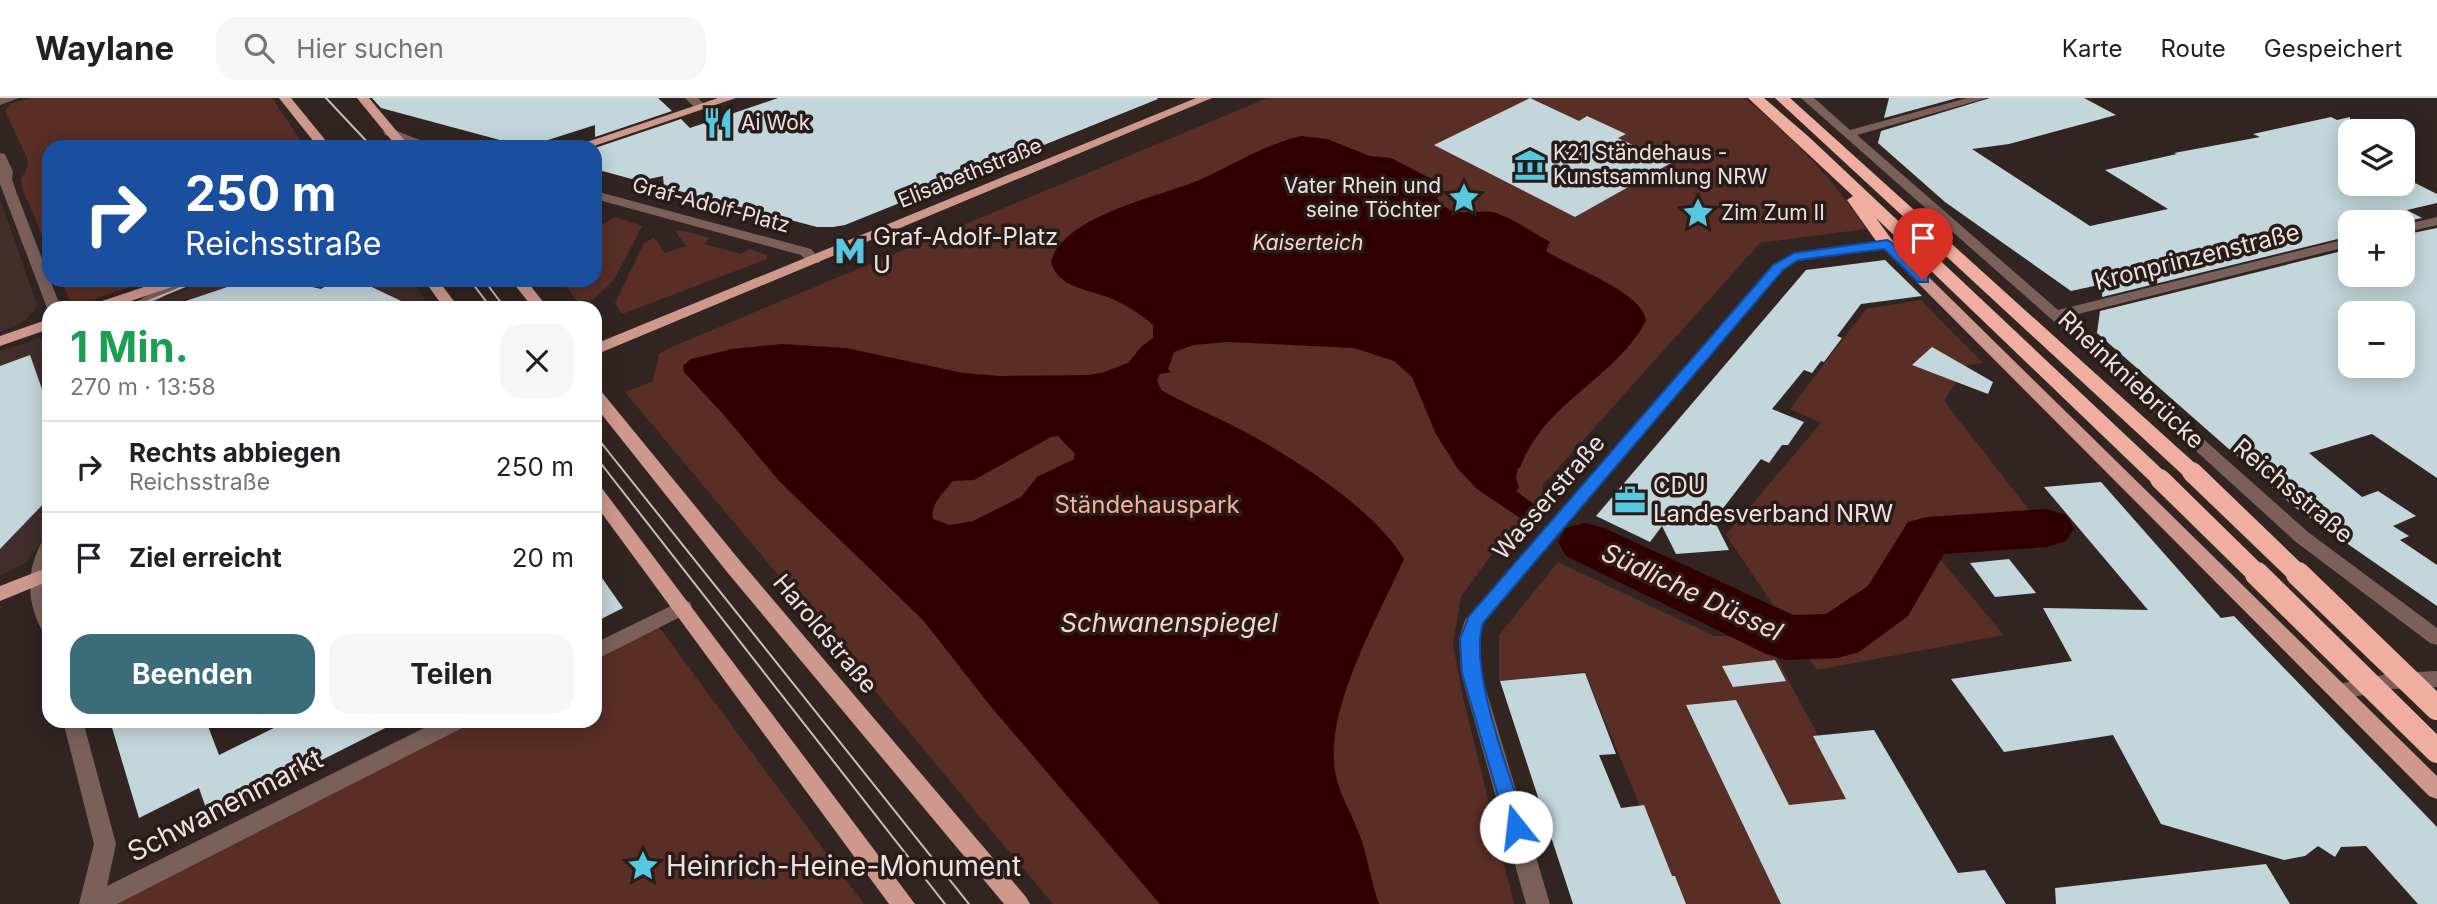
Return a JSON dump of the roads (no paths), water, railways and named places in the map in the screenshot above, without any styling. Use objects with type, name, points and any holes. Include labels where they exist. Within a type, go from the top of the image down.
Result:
[{"type":"highway","points":[[1755,98],[1847,182],[1854,200],[1887,244]]},
{"type":"highway","name":"Rheinkniebrücke","points":[[1782,98],[2192,472],[2437,708]]},
{"type":"highway","name":"Rheinkniebrücke","points":[[1847,182],[2160,479],[2437,751]]},
{"type":"main road","points":[[285,98],[319,140]]},
{"type":"main road","points":[[363,98],[397,140]]},
{"type":"main road","points":[[597,140],[696,103],[730,98]]},
{"type":"main road","name":"Elisabethstraße","points":[[602,347],[1206,98]]},
{"type":"main road","points":[[1887,244],[2437,790]]},
{"type":"main road","points":[[116,301],[157,287]]},
{"type":"main road","points":[[524,287],[535,301]]},
{"type":"main road","points":[[0,341],[42,326]]},
{"type":"main road","name":"Haroldstraße","points":[[602,405],[1018,904]]},
{"type":"main road","points":[[602,500],[904,904]]},
{"type":"main road","points":[[0,594],[42,576]]},
{"type":"street","points":[[0,101],[13,98]]},
{"type":"street","name":"Reichsstraße","points":[[1807,98],[2302,537],[2437,638]]},
{"type":"street","points":[[1848,134],[1981,98]]},
{"type":"street","points":[[389,132],[409,140]]},
{"type":"street","points":[[0,157],[7,172],[2,180],[42,278]]},
{"type":"street","name":"Graf-Adolf-Platz","points":[[602,197],[806,252],[814,260]]},
{"type":"street","points":[[2415,226],[2437,221]]},
{"type":"street","name":"Wasserstraße","points":[[1538,904],[1471,673],[1469,639],[1475,620],[1733,322],[1767,278],[1794,257],[1887,244]]},
{"type":"street","name":"Kronprinzenstraße","points":[[2054,315],[2338,245]]},
{"type":"street","points":[[146,301],[172,287]]},
{"type":"street","points":[[602,648],[683,607]]},
{"type":"street","points":[[2339,692],[2392,681],[2437,679]]},
{"type":"street","points":[[75,728],[104,844],[92,904]]},
{"type":"street","name":"Schwanenmarkt","points":[[92,904],[443,728]]},
{"type":"water","name":"Schwanenspiegel","points":[[1301,136],[1327,139],[1370,156],[1391,158],[1441,184],[1439,186],[1444,189],[1437,198],[1450,210],[1496,213],[1550,242],[1546,251],[1620,290],[1642,310],[1646,321],[1633,341],[1562,408],[1531,445],[1518,468],[1516,478],[1519,488],[1516,491],[1536,506],[1523,520],[1477,489],[1458,469],[1436,434],[1412,377],[1394,361],[1354,348],[1228,342],[1193,345],[1174,352],[1168,369],[1171,372],[1160,374],[1157,380],[1161,390],[1246,432],[1318,476],[1376,524],[1404,559],[1356,662],[1338,719],[1334,746],[1337,780],[1360,836],[1379,904],[1160,904],[992,708],[923,620],[780,482],[684,372],[683,366],[691,359],[732,349],[782,344],[846,348],[963,373],[1000,376],[1102,373],[1128,363],[1142,346],[1153,338],[1153,325],[1121,303],[1075,286],[1060,277],[1051,262],[1059,246],[1074,232],[1116,209],[1202,179],[1263,149]],"holes":[[[1058,436],[1075,454],[1074,459],[1037,477],[1021,497],[973,521],[950,525],[933,519],[933,508],[952,481],[974,480],[1051,437]]]},
{"type":"waterway","name":"Südliche Düssel","points":[[1585,542],[1787,638],[1838,636],[1888,601],[1927,536],[2047,528]]},
{"type":"tram line","points":[[326,98],[365,140]]},
{"type":"tram line","points":[[149,301],[183,287]]},
{"type":"tram line","points":[[475,287],[486,301]]},
{"type":"tram line","points":[[489,287],[500,301]]},
{"type":"tram line","points":[[602,444],[969,904]]},
{"type":"tram line","points":[[602,465],[945,904]]},
{"type":"place","name":"Ai Wok","points":[[718,123]]},
{"type":"place","name":"K21 Ständehaus - Kunstsammlung NRW","points":[[1530,165]]},
{"type":"place","name":"Vater Rhein und seine Töchter","points":[[1464,198]]},
{"type":"place","name":"Zim Zum II","points":[[1698,213]]},
{"type":"place","name":"Graf-Adolf-Platz U","points":[[850,251]]},
{"type":"place","name":"CDU Landesverband NRW","points":[[1630,500]]},
{"type":"place","name":"Heinrich-Heine-Monument","points":[[643,866]]},
{"type":"water label","name":"Kaiserteich","points":[[1308,243]]},
{"type":"park label","name":"Ständehauspark","points":[[1147,505]]}]
